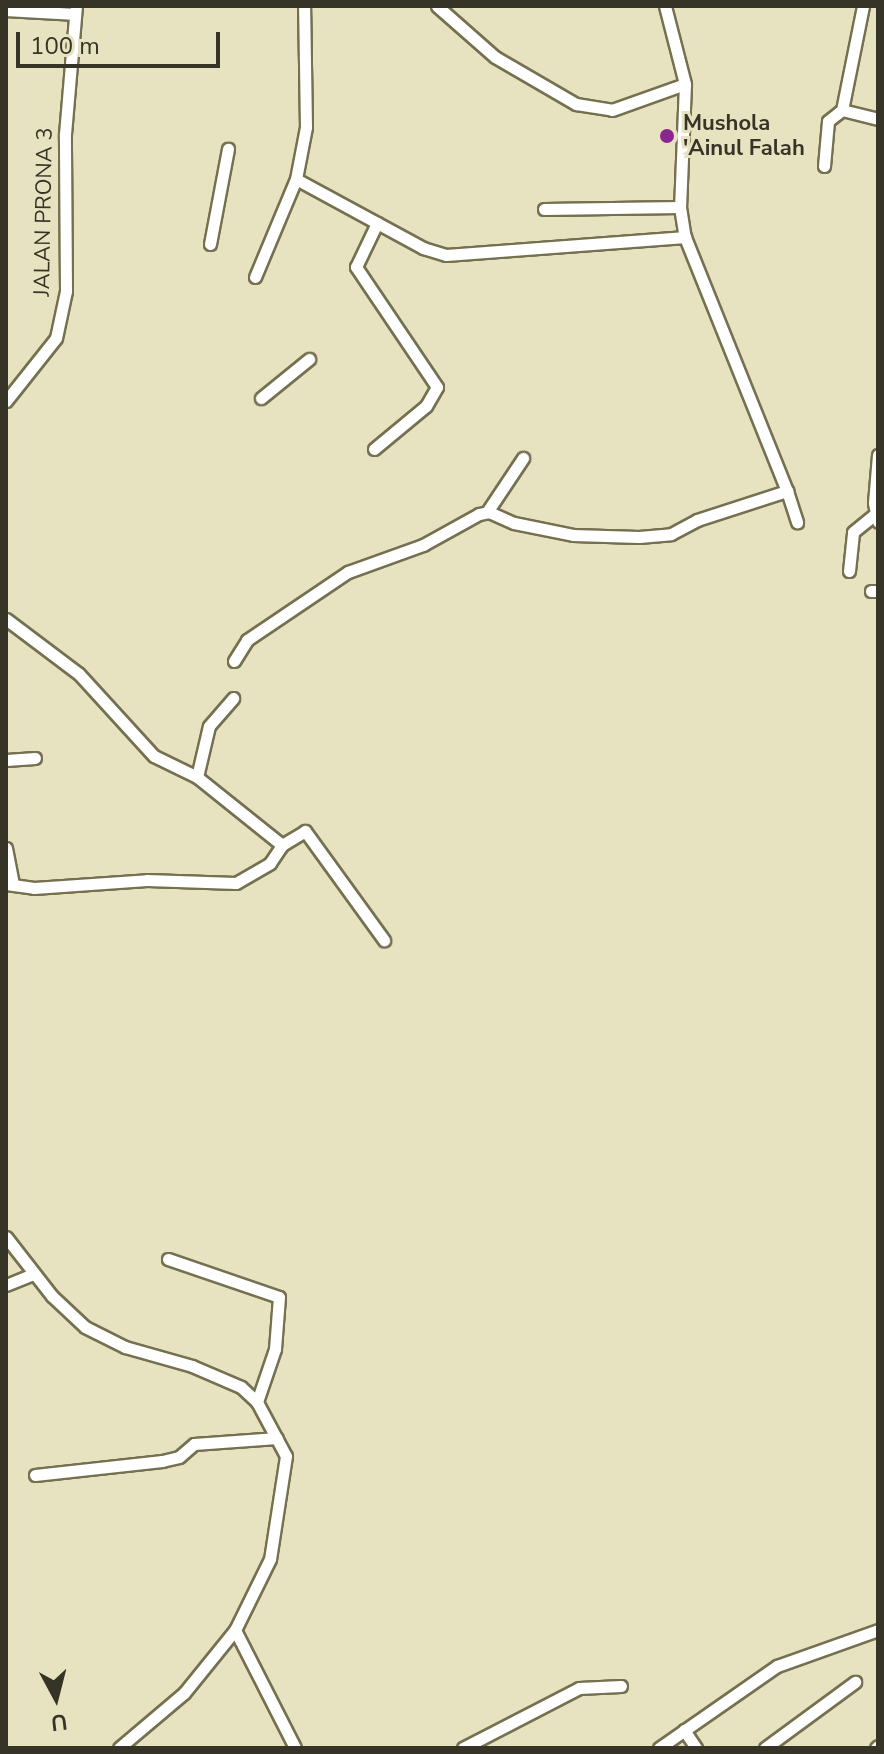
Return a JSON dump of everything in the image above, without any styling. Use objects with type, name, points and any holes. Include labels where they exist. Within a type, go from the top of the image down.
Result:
[{"type":"street","points":[[255,277],[296,179],[306,127],[304,6]]},
{"type":"street","points":[[437,6],[495,57],[576,104],[612,110],[685,84]]},
{"type":"street","points":[[665,6],[685,84],[680,207],[685,237],[797,522]]},
{"type":"street","points":[[824,166],[828,121],[842,110],[863,6]]},
{"type":"street","points":[[6,10],[76,10]]},
{"type":"street","name":"JALAN PRONA 3","points":[[6,401],[56,338],[66,291],[65,134],[76,10]]},
{"type":"street","points":[[842,110],[878,119]]},
{"type":"street","points":[[210,244],[228,149]]},
{"type":"street","points":[[296,179],[423,248],[446,255],[685,237]]},
{"type":"street","points":[[544,209],[680,207]]},
{"type":"street","points":[[374,449],[426,406],[437,387],[356,267],[377,223]]},
{"type":"street","points":[[261,398],[309,359]]},
{"type":"street","points":[[849,571],[853,532],[876,518],[878,455]]},
{"type":"street","points":[[234,661],[247,640],[348,572],[423,545],[487,512],[523,458]]},
{"type":"street","points":[[487,512],[573,535],[639,537],[671,534],[697,520],[787,491]]},
{"type":"street","points":[[6,619],[79,674],[154,756],[197,777],[282,845]]},
{"type":"street","points":[[197,777],[209,726],[233,698]]},
{"type":"street","points":[[6,760],[35,758]]},
{"type":"street","points":[[6,848],[9,884],[236,883],[270,863],[282,845],[299,833],[309,833],[384,940]]},
{"type":"street","points":[[6,1237],[33,1274],[85,1327],[125,1347],[192,1366],[241,1387],[257,1402],[286,1456],[270,1559],[235,1630],[184,1693],[119,1748]]},
{"type":"street","points":[[168,1259],[279,1297],[275,1349],[257,1402]]},
{"type":"street","points":[[6,1285],[33,1274]]},
{"type":"street","points":[[35,1475],[162,1461],[179,1457],[194,1444],[277,1438]]},
{"type":"street","points":[[235,1630],[295,1748]]},
{"type":"street","points":[[659,1748],[777,1666],[874,1633]]},
{"type":"street","points":[[765,1748],[855,1682]]},
{"type":"street","points":[[463,1748],[579,1688],[621,1686]]},
{"type":"street","points":[[684,1730],[696,1748]]},
{"type":"place","name":"Mushola 'Ainul Falah","points":[[667,136]]}]
